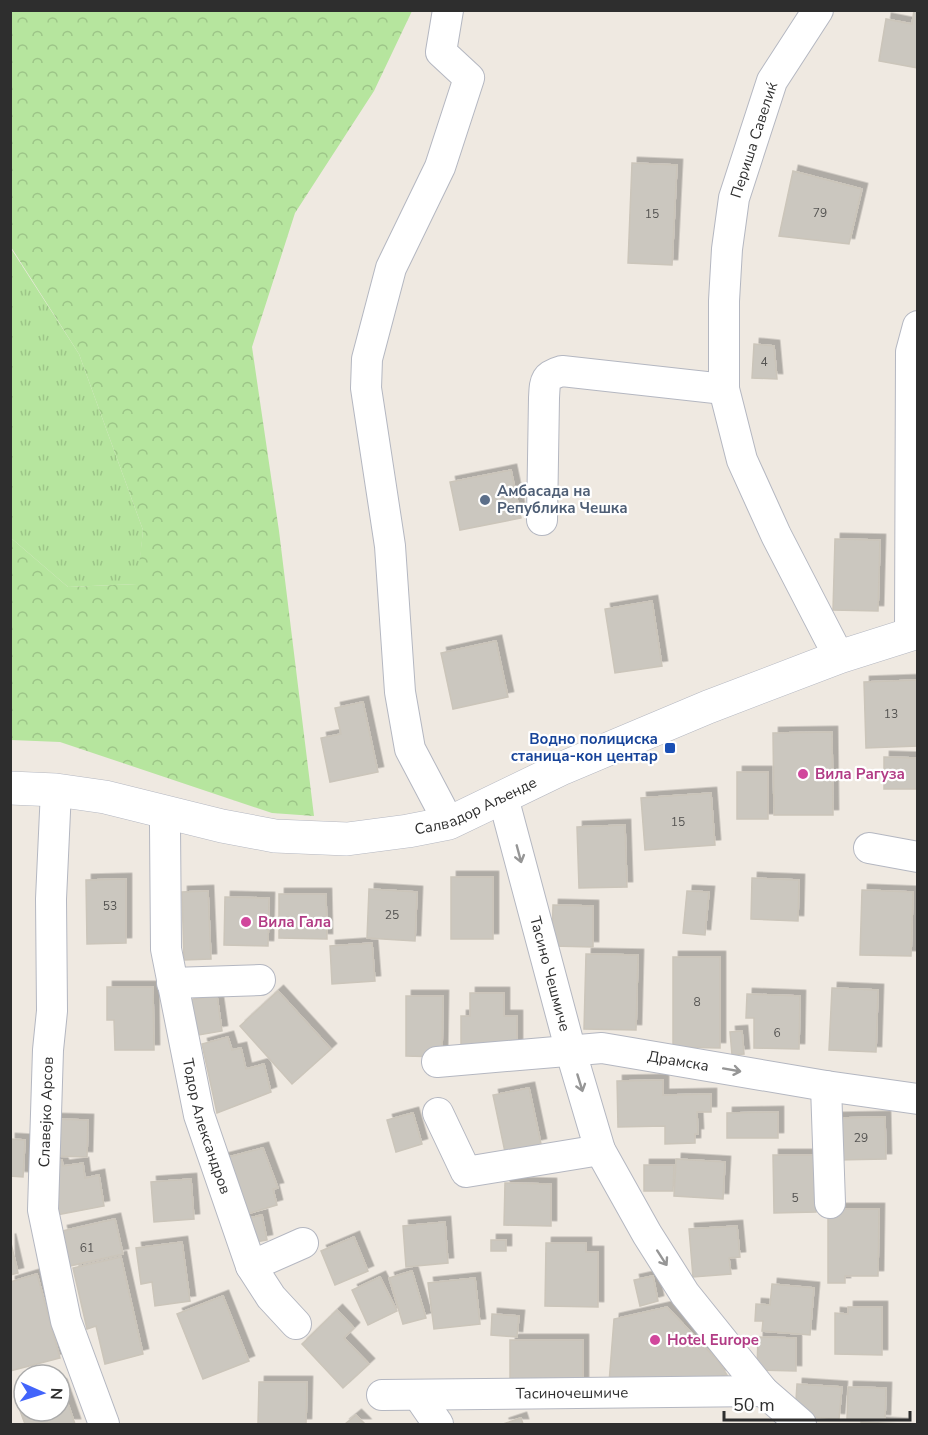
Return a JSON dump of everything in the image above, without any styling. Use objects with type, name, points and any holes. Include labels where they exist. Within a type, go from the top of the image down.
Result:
[{"type":"street","points":[[448,10],[441,52],[470,78],[440,167],[391,268],[367,359],[366,388],[390,546],[400,692],[410,749],[449,824]]},
{"type":"street","name":"Периша Савелиќ","points":[[818,10],[772,81],[734,198],[727,249],[724,301],[724,389],[742,460],[776,535],[839,657]]},
{"type":"street","points":[[914,633],[912,352],[918,326]]},
{"type":"street","points":[[542,520],[545,382],[552,374],[562,372],[724,389]]},
{"type":"street","name":"Салвадор Аљенде","points":[[10,788],[56,790],[105,797],[166,813],[275,836],[308,839],[369,837],[449,824],[563,768],[708,707],[839,657],[914,633]]},
{"type":"street","name":"Славејко Арсов","points":[[56,790],[51,899],[52,1011],[46,1099],[43,1210],[66,1321],[104,1425]]},
{"type":"street","name":"Тасино Чешмиче","points":[[503,797],[571,1052],[600,1150],[647,1234],[685,1294],[764,1391],[801,1425]]},
{"type":"street","name":"Тодор Александров","points":[[166,813],[166,949],[198,1115],[251,1266],[271,1297],[296,1324]]},
{"type":"street","points":[[869,848],[918,857]]},
{"type":"street","points":[[172,983],[260,980]]},
{"type":"street","name":"Драмска","points":[[437,1062],[602,1048],[826,1086],[918,1099]]},
{"type":"street","points":[[826,1086],[830,1203]]},
{"type":"street","points":[[438,1113],[466,1172],[600,1150]]},
{"type":"street","points":[[251,1266],[303,1243]]},
{"type":"street","name":"Тасиночешмиче","points":[[382,1395],[764,1391]]},
{"type":"street","points":[[418,1395],[438,1425]]},
{"type":"green space","points":[[11,10],[412,11],[374,91],[295,213],[252,347],[279,531],[314,816],[272,813],[60,742],[11,740],[11,538],[68,587],[137,584],[143,530],[79,354],[11,247]]},
{"type":"green space","points":[[10,247],[79,354],[143,530],[138,584],[68,587],[11,538]]},
{"type":"building","points":[[914,10],[918,10],[918,68],[879,61],[886,19],[912,24]]},
{"type":"building","points":[[632,163],[677,165],[672,265],[628,263]]},
{"type":"building","points":[[793,171],[862,189],[849,244],[779,236]]},
{"type":"building","points":[[754,344],[774,346],[777,379],[752,378]]},
{"type":"building","name":"Амбасада на Република Чешка","points":[[511,470],[521,518],[460,530],[450,482]]},
{"type":"building","points":[[835,539],[880,540],[878,611],[833,610]]},
{"type":"building","points":[[652,601],[662,666],[615,673],[605,609]]},
{"type":"building","points":[[496,641],[508,697],[453,709],[441,653]]},
{"type":"building","points":[[918,680],[918,746],[866,748],[864,682]]},
{"type":"building","points":[[363,702],[378,772],[330,782],[321,738],[341,734],[335,708]]},
{"type":"building","name":"Вила Рагуза","points":[[832,732],[833,815],[774,815],[773,733]]},
{"type":"building","points":[[884,757],[918,758],[918,789],[884,789]]},
{"type":"building","points":[[737,772],[768,772],[768,819],[737,819]]},
{"type":"building","points":[[711,793],[715,845],[645,850],[641,798]]},
{"type":"building","points":[[625,825],[627,887],[579,888],[577,827]]},
{"type":"building","points":[[451,877],[493,877],[493,939],[451,939]]},
{"type":"building","points":[[752,878],[799,880],[798,921],[751,919]]},
{"type":"building","points":[[126,879],[126,943],[87,944],[86,880]]},
{"type":"building","points":[[369,889],[417,892],[415,941],[367,938]]},
{"type":"building","points":[[862,890],[913,892],[911,956],[860,955]]},
{"type":"building","points":[[208,891],[211,959],[184,960],[182,892]]},
{"type":"building","points":[[687,891],[709,892],[705,935],[683,933]]},
{"type":"building","points":[[279,894],[326,894],[327,939],[279,938]]},
{"type":"building","name":"Вила Гала","points":[[225,897],[269,898],[268,946],[224,945]]},
{"type":"building","points":[[553,905],[593,906],[593,947],[552,946]]},
{"type":"building","points":[[372,943],[375,981],[332,984],[330,946]]},
{"type":"building","points":[[586,954],[638,955],[636,1030],[584,1029]]},
{"type":"building","points":[[673,957],[720,957],[720,1048],[673,1047]]},
{"type":"building","points":[[107,987],[153,987],[154,1050],[115,1050],[114,1020],[107,1020]]},
{"type":"building","points":[[832,988],[878,990],[876,1052],[829,1050]]},
{"type":"building","points":[[278,991],[331,1049],[292,1084],[240,1026]]},
{"type":"building","points":[[470,993],[504,993],[504,1016],[517,1016],[517,1055],[461,1055],[461,1016],[470,1016]]},
{"type":"building","points":[[747,994],[800,996],[799,1049],[754,1048],[754,1018],[746,1018]]},
{"type":"building","points":[[217,996],[222,1031],[193,1036],[188,1000]]},
{"type":"building","points":[[406,996],[443,996],[442,1057],[406,1056]]},
{"type":"building","points":[[742,1031],[744,1054],[732,1055],[730,1032]]},
{"type":"building","points":[[228,1037],[232,1050],[241,1048],[246,1069],[264,1064],[271,1092],[217,1113],[202,1044]]},
{"type":"building","points":[[663,1080],[663,1095],[711,1094],[711,1112],[697,1112],[698,1134],[695,1134],[695,1143],[665,1144],[665,1126],[618,1127],[617,1081]]},
{"type":"building","points":[[529,1088],[541,1144],[505,1152],[493,1095]]},
{"type":"building","points":[[778,1112],[778,1138],[727,1138],[727,1113]]},
{"type":"building","points":[[413,1113],[422,1144],[396,1152],[387,1120]]},
{"type":"building","points":[[885,1117],[886,1159],[837,1160],[836,1118]]},
{"type":"building","points":[[52,1119],[88,1120],[87,1157],[51,1156]]},
{"type":"building","points":[[10,1139],[25,1140],[23,1177],[10,1176]]},
{"type":"building","points":[[263,1148],[278,1188],[273,1189],[277,1205],[240,1216],[221,1159]]},
{"type":"building","points":[[773,1155],[818,1155],[816,1212],[774,1213]]},
{"type":"building","points":[[676,1159],[725,1162],[723,1199],[674,1196]]},
{"type":"building","points":[[62,1160],[63,1166],[83,1163],[85,1178],[99,1175],[104,1206],[56,1215],[47,1163]]},
{"type":"building","points":[[644,1165],[674,1165],[673,1191],[644,1191]]},
{"type":"building","points":[[191,1179],[194,1219],[154,1222],[151,1182]]},
{"type":"building","points":[[505,1183],[551,1184],[551,1226],[504,1225]]},
{"type":"building","points":[[828,1209],[879,1209],[878,1276],[845,1276],[845,1283],[828,1283]]},
{"type":"building","points":[[262,1215],[267,1240],[246,1244],[241,1220]]},
{"type":"building","points":[[115,1219],[123,1254],[70,1266],[62,1231]]},
{"type":"building","points":[[445,1222],[448,1263],[406,1267],[403,1226]]},
{"type":"building","points":[[737,1226],[740,1257],[729,1258],[731,1274],[693,1277],[689,1229]]},
{"type":"building","points":[[354,1237],[368,1271],[335,1285],[321,1251]]},
{"type":"building","points":[[10,1239],[18,1273],[10,1275]]},
{"type":"building","points":[[491,1240],[506,1240],[506,1251],[491,1251]]},
{"type":"building","points":[[182,1242],[190,1301],[155,1306],[152,1282],[141,1284],[136,1248]]},
{"type":"building","points":[[546,1243],[586,1243],[586,1252],[598,1252],[598,1307],[545,1306]]},
{"type":"building","points":[[121,1257],[143,1354],[105,1364],[96,1326],[87,1329],[73,1268]]},
{"type":"building","points":[[412,1271],[426,1318],[403,1324],[389,1278]]},
{"type":"building","points":[[37,1274],[60,1358],[41,1363],[12,1363],[12,1370],[10,1371],[10,1282]]},
{"type":"building","points":[[653,1276],[658,1301],[640,1306],[634,1280]]},
{"type":"building","points":[[380,1277],[397,1311],[368,1325],[352,1290]]},
{"type":"building","points":[[475,1278],[480,1324],[434,1329],[428,1283]]},
{"type":"building","points":[[772,1284],[814,1288],[810,1335],[762,1331],[763,1321],[755,1321],[756,1304],[770,1305]]},
{"type":"building","points":[[223,1296],[249,1361],[203,1379],[177,1314]]},
{"type":"building","name":"Hotel Europe","points":[[667,1307],[719,1362],[727,1375],[609,1383],[614,1319]]},
{"type":"building","points":[[848,1307],[882,1307],[882,1355],[835,1354],[835,1313],[848,1314]]},
{"type":"building","points":[[337,1310],[354,1328],[344,1338],[369,1364],[343,1388],[302,1344]]},
{"type":"building","points":[[492,1314],[519,1316],[517,1337],[491,1335]]},
{"type":"building","points":[[758,1337],[796,1338],[796,1371],[757,1370]]},
{"type":"building","points":[[510,1340],[583,1340],[583,1385],[510,1384]]},
{"type":"building","points":[[259,1382],[307,1382],[306,1424],[258,1424]]},
{"type":"building","points":[[797,1384],[842,1387],[839,1419],[795,1416]]},
{"type":"building","points":[[848,1387],[886,1388],[885,1420],[847,1419]]},
{"type":"building","points":[[72,1415],[75,1424],[25,1424],[72,1423]]},
{"type":"building","points":[[356,1415],[365,1424],[345,1424]]},
{"type":"building","points":[[521,1418],[523,1424],[503,1424]]},
{"type":"building","points":[[861,1422],[903,1424],[861,1424]]},
{"type":"place","name":"Амбасада на Република Чешка","points":[[485,500]]},
{"type":"place","name":"Водно полициска станица-кон центар","points":[[670,748]]},
{"type":"place","name":"Вила Рагуза","points":[[803,774]]},
{"type":"place","name":"Вила Гала","points":[[246,922]]},
{"type":"place","name":"Hotel Europe","points":[[655,1340]]}]
